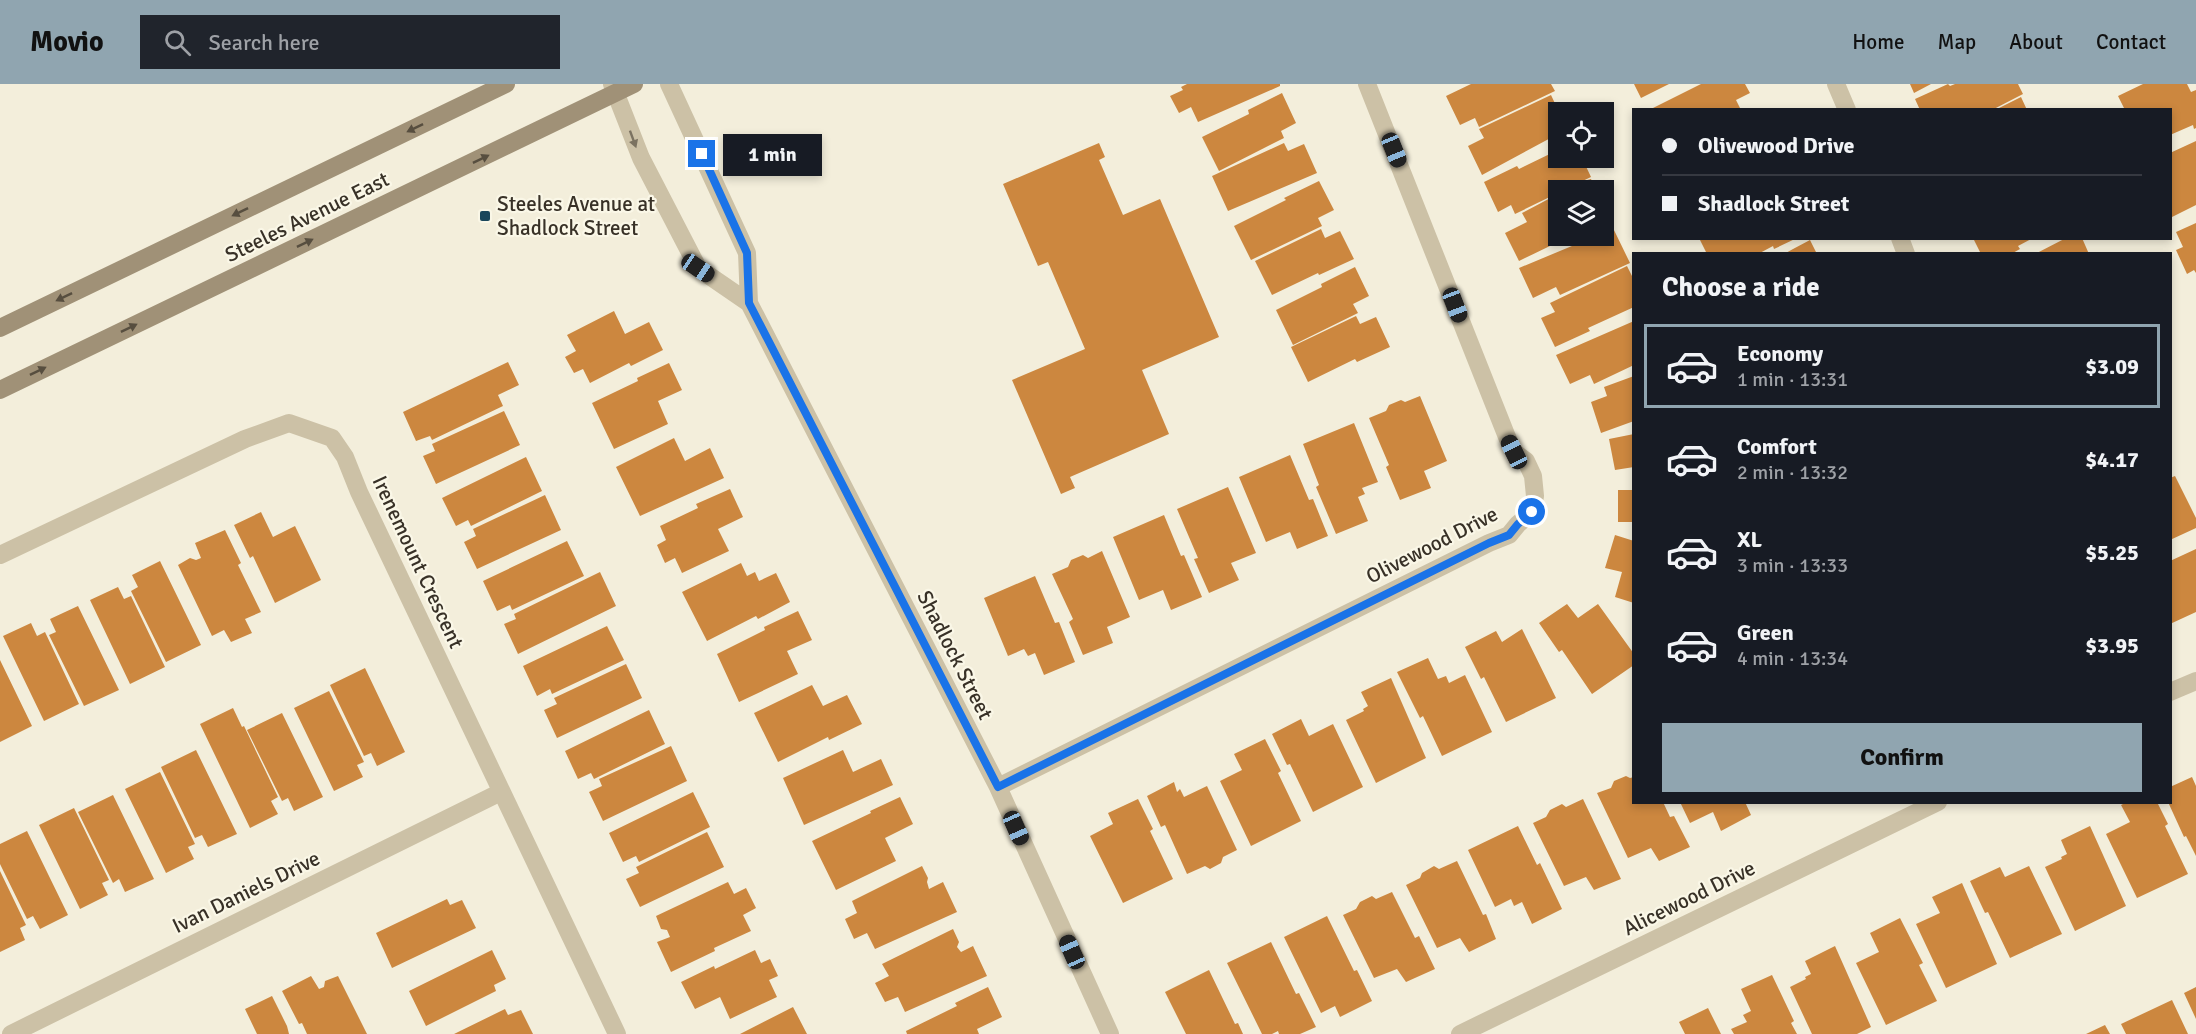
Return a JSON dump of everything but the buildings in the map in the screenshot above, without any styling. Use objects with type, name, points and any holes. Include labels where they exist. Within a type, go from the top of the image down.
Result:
[{"type":"main road","name":"Steeles Avenue East","points":[[0,328],[506,84]]},
{"type":"main road","name":"Steeles Avenue East","points":[[0,390],[614,88],[634,84]]},
{"type":"street","name":"Shadlock Street","points":[[669,84],[747,253],[749,303],[998,787],[1110,1034]]},
{"type":"street","name":"Olivewood Drive","points":[[998,787],[1509,535],[1532,512],[1535,496],[1533,476],[1526,461],[1514,452],[1507,437],[1367,84]]},
{"type":"street","points":[[1836,84],[1846,108]]},
{"type":"street","name":"Shadlock Street","points":[[614,88],[641,158],[698,268],[749,303]]},
{"type":"street","name":"Irenemount Crescent","points":[[0,555],[245,439],[289,423],[332,438],[345,457],[617,1034]]},
{"type":"street","points":[[2172,691],[2196,681]]},
{"type":"street","name":"Ivan Daniels Drive","points":[[11,1034],[501,792]]},
{"type":"street","name":"Alicewood Drive","points":[[1460,1034],[1934,804]]},
{"type":"place","name":"Steeles Avenue at Shadlock Street","points":[[485,216]]},
{"type":"route","points":[[702,154],[747,253],[749,303],[998,787],[1509,535],[1532,512]]}]
